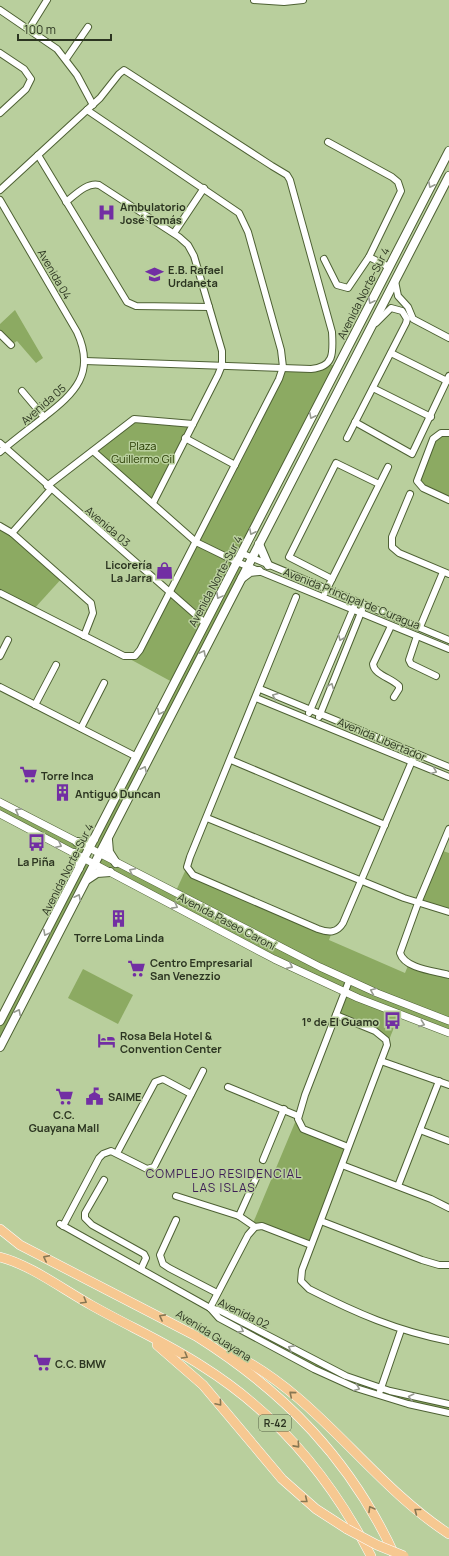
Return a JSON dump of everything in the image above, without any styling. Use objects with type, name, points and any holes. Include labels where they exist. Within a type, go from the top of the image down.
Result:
[{"type":"main road","name":"Avenida Norte-Sur 4","points":[[0,1021],[449,151]]},
{"type":"main road","name":"Avenida Norte-Sur 4","points":[[0,1047],[449,176]]},
{"type":"main road","points":[[259,544],[268,565]]},
{"type":"main road","points":[[240,580],[250,572],[258,571]]},
{"type":"main road","points":[[77,842],[86,843],[95,838]]},
{"type":"main road","points":[[108,838],[109,852],[116,863]]},
{"type":"main road","points":[[74,853],[80,860],[79,869]]},
{"type":"main road","points":[[86,881],[97,873],[110,872]]},
{"type":"main road","name":"Avenida Guayana","points":[[0,1229],[20,1245],[196,1336],[257,1378],[311,1428],[351,1477],[372,1510],[395,1556]]},
{"type":"main road","name":"R-42","points":[[0,1257],[12,1261],[47,1279],[184,1355],[221,1379],[255,1405],[285,1432],[315,1466],[335,1493],[372,1556]]},
{"type":"main road","points":[[138,1330],[203,1385],[282,1480],[316,1509],[347,1529],[377,1545],[404,1556]]},
{"type":"main road","points":[[196,1336],[243,1359],[282,1385],[327,1425],[404,1501],[449,1534]]},
{"type":"street","points":[[28,29],[48,0]]},
{"type":"street","points":[[254,0],[284,2],[303,0]]},
{"type":"street","points":[[0,10],[53,45],[77,74],[93,105]]},
{"type":"street","points":[[66,60],[88,27]]},
{"type":"street","points":[[0,53],[24,69],[31,79],[26,89],[0,114]]},
{"type":"street","points":[[0,190],[93,105],[120,72],[126,71],[289,178],[332,328],[333,354],[326,364],[321,367],[311,369],[85,361]]},
{"type":"street","points":[[0,593],[124,656],[135,656],[140,650],[170,593],[279,379],[282,367],[281,350],[244,220],[236,210],[87,110]]},
{"type":"street","points":[[324,259],[337,285],[348,288],[369,257],[401,191],[400,184],[392,177],[328,142]]},
{"type":"street","points":[[38,155],[127,302],[136,306],[209,307]]},
{"type":"street","points":[[66,202],[88,186],[95,184],[99,185],[184,241],[192,250],[222,351],[222,365],[153,503]]},
{"type":"street","points":[[174,233],[204,188]]},
{"type":"street","name":"Avenida 04","points":[[0,200],[77,332],[83,347],[85,361]]},
{"type":"street","points":[[369,257],[389,267]]},
{"type":"street","points":[[395,280],[398,296],[414,320],[449,338]]},
{"type":"street","points":[[370,329],[391,308],[398,296]]},
{"type":"street","points":[[391,308],[406,310]]},
{"type":"street","points":[[346,438],[406,323],[406,310]]},
{"type":"street","points":[[0,334],[11,345]]},
{"type":"street","points":[[355,422],[412,454],[448,378],[391,353]]},
{"type":"street","name":"Avenida 05","points":[[2,447],[44,417],[67,398],[75,389],[82,375],[85,361]]},
{"type":"street","points":[[326,364],[338,366]]},
{"type":"street","points":[[373,388],[430,418]]},
{"type":"street","points":[[22,391],[44,417]]},
{"type":"street","points":[[12,533],[49,488],[93,450],[134,419],[192,424]]},
{"type":"street","points":[[449,433],[439,433],[433,439],[417,481],[423,488],[449,500]]},
{"type":"street","points":[[185,438],[235,465]]},
{"type":"street","name":"Avenida 03","points":[[2,447],[205,623]]},
{"type":"street","name":"Avenida Principal de Curagua","points":[[93,450],[196,542],[258,571],[449,649]]},
{"type":"street","points":[[332,579],[289,557],[336,464],[379,484]]},
{"type":"street","points":[[323,597],[388,467]]},
{"type":"street","points":[[410,494],[392,537],[392,548],[399,553],[446,573],[420,627]]},
{"type":"street","points":[[0,526],[12,533],[91,603],[93,613],[84,636]]},
{"type":"street","name":"Avenida Principal de Curagua","points":[[241,553],[449,640]]},
{"type":"street","points":[[296,597],[188,864],[188,869],[191,874],[318,929],[332,932],[342,926],[415,754]]},
{"type":"street","points":[[307,718],[356,602]]},
{"type":"street","points":[[316,722],[364,605]]},
{"type":"street","points":[[391,626],[373,664],[377,672],[389,678],[399,686],[400,689],[394,697]]},
{"type":"street","points":[[417,636],[408,660],[411,664],[436,676]]},
{"type":"street","points":[[0,656],[8,640]]},
{"type":"street","points":[[35,705],[56,665]]},
{"type":"street","points":[[80,728],[104,683]]},
{"type":"street","points":[[0,686],[136,757]]},
{"type":"street","name":"Avenida Libertador","points":[[260,689],[449,767]]},
{"type":"street","name":"Avenida Libertador","points":[[256,698],[449,777]]},
{"type":"street","points":[[231,760],[385,825]]},
{"type":"street","name":"Avenida Paseo Caroní","points":[[0,802],[287,951],[349,981],[449,1021]]},
{"type":"street","name":"Avenida Paseo Caroní","points":[[0,814],[274,959],[399,1015],[449,1033]]},
{"type":"street","points":[[207,818],[418,903],[449,912]]},
{"type":"street","points":[[449,829],[401,945],[400,955],[409,964],[449,975]]},
{"type":"street","points":[[348,1147],[303,1129],[298,1122],[298,1116],[349,981]]},
{"type":"street","points":[[336,1015],[368,1028],[384,1037],[387,1046],[301,1274],[301,1281],[305,1286],[357,1314],[401,1330],[449,1341]]},
{"type":"street","points":[[382,1061],[449,1085]]},
{"type":"street","points":[[203,1071],[154,1167],[147,1169],[117,1153],[107,1152],[99,1158],[62,1225],[210,1308],[248,1235],[256,1227],[262,1226],[312,1245]]},
{"type":"street","points":[[117,1153],[156,1082],[163,1079],[191,1094]]},
{"type":"street","points":[[398,1186],[439,1081]]},
{"type":"street","points":[[228,1086],[298,1116]]},
{"type":"street","points":[[263,1160],[284,1110]]},
{"type":"street","points":[[420,1130],[449,1142]]},
{"type":"street","points":[[342,1165],[436,1201],[449,1208]]},
{"type":"street","points":[[239,1216],[257,1176]]},
{"type":"street","points":[[104,1180],[85,1213],[85,1218],[92,1225],[144,1254],[146,1258],[141,1269]]},
{"type":"street","points":[[176,1196],[239,1216],[256,1227]]},
{"type":"street","points":[[176,1220],[160,1255],[160,1260],[169,1268],[217,1293]]},
{"type":"street","points":[[321,1221],[422,1260],[439,1265],[449,1265]]},
{"type":"street","name":"Avenida 02","points":[[210,1308],[221,1311],[337,1372],[381,1388],[449,1404]]},
{"type":"street","name":"Avenida 02","points":[[210,1308],[219,1318],[345,1383],[378,1395],[449,1413]]},
{"type":"street","points":[[378,1395],[401,1330]]},
{"type":"green space","points":[[15,310],[43,358],[36,363],[17,341],[11,345],[0,334],[0,324]]},
{"type":"green space","points":[[326,364],[338,366],[237,561],[247,566],[100,854],[175,893],[187,867],[189,872],[332,932],[329,940],[405,973],[409,963],[449,975],[449,1033],[399,1015],[387,1045],[386,1040],[336,1015],[345,992],[95,864],[0,1047],[0,1021],[85,859],[0,814],[0,802],[89,849],[174,683],[128,658],[135,656],[283,367],[311,369]],"holes":[[[90,849],[100,854],[95,863],[85,858]]]},
{"type":"green space","name":"Plaza Guillermo Gil","points":[[131,420],[193,424],[153,503],[93,451]]},
{"type":"green space","points":[[449,433],[449,500],[423,488],[417,478],[433,439]]},
{"type":"green space","points":[[0,526],[63,577],[33,610],[0,593]]},
{"type":"green space","points":[[440,850],[449,853],[449,912],[418,903]]},
{"type":"green space","points":[[83,969],[133,995],[118,1024],[68,998]]},
{"type":"green space","points":[[299,1113],[300,1125],[348,1147],[311,1245],[262,1226],[248,1235]]},
{"type":"green space","points":[[210,1308],[346,1376],[449,1404],[449,1413],[356,1388],[219,1318]]},
{"type":"place","name":"Ambulatorio José Tomás","points":[[107,212]]},
{"type":"place","name":"E.B. Rafael Urdaneta","points":[[155,275]]},
{"type":"place","name":"Licorería La Jarra","points":[[165,570]]},
{"type":"place","name":"Torre Inca","points":[[28,775]]},
{"type":"place","name":"Antiguo Duncan","points":[[62,793]]},
{"type":"place","name":"La Piña","points":[[36,843]]},
{"type":"place","name":"Torre Loma Linda","points":[[119,919]]},
{"type":"place","name":"Centro Empresarial San Venezzio","points":[[137,968]]},
{"type":"place","name":"1° de El Guamo","points":[[392,1021]]},
{"type":"place","name":"Rosa Bela Hotel & Convention Center","points":[[107,1041]]},
{"type":"place","name":"C.C. Guayana Mall","points":[[64,1096]]},
{"type":"place","name":"SAIME","points":[[95,1096]]},
{"type":"place","name":"C.C. BMW","points":[[42,1363]]},
{"type":"district","name":"COMPLEJO RESIDENCIAL LAS ISLAS","points":[[224,1180]]}]
